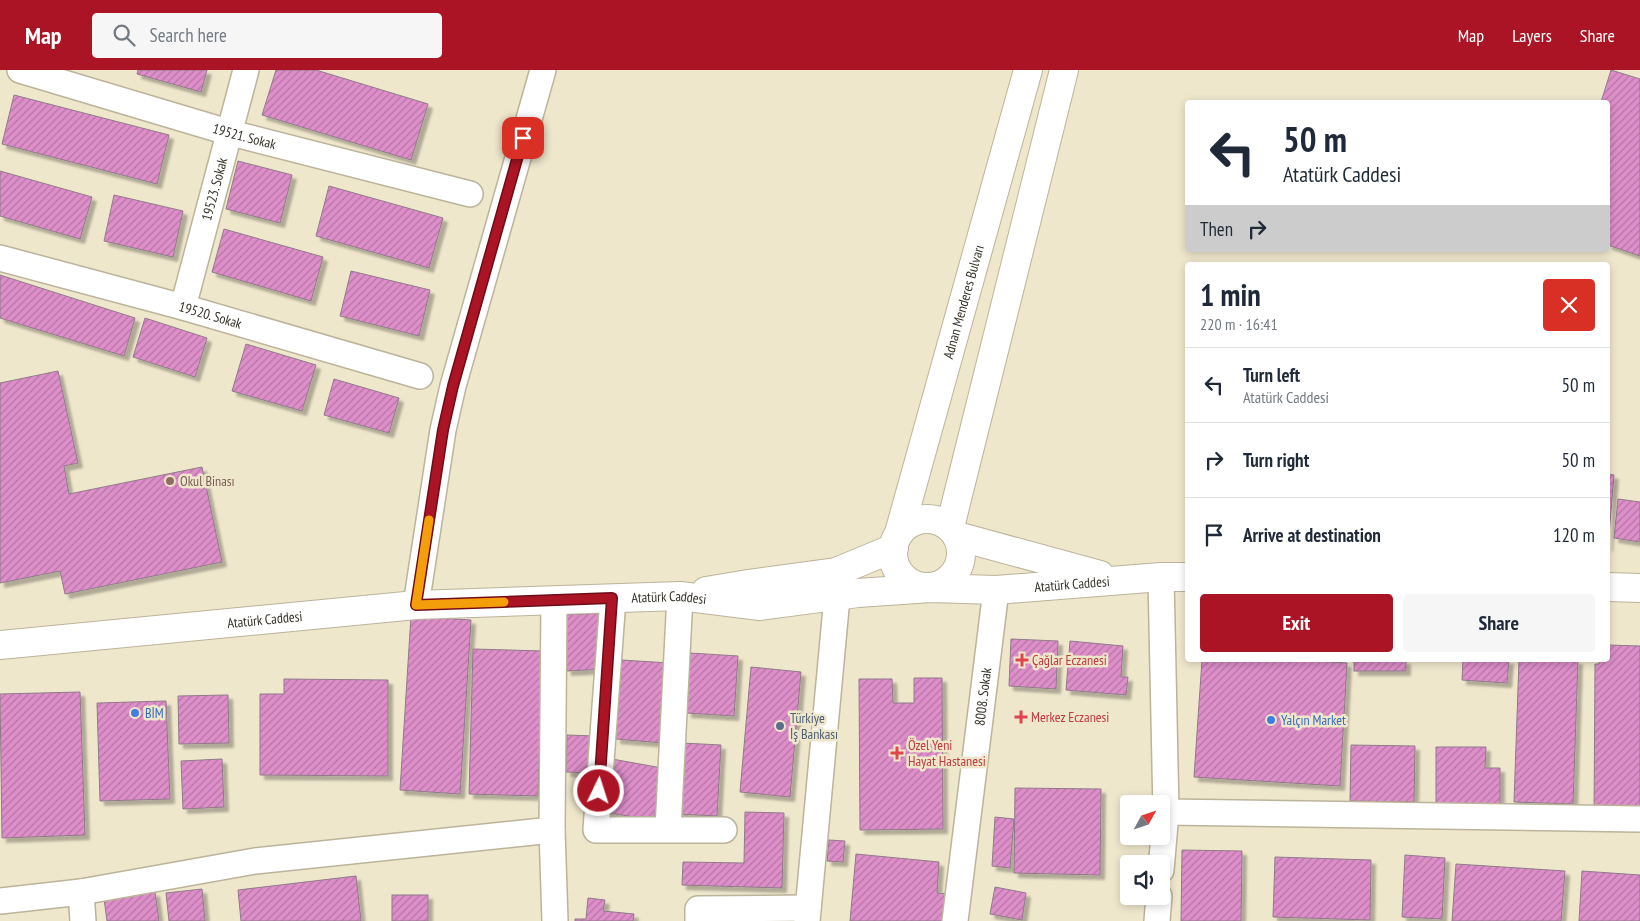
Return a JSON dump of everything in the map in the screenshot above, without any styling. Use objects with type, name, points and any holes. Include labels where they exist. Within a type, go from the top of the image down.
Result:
[{"type":"street","name":"19521. Sokak","points":[[20,70],[230,133],[470,194]]},
{"type":"street","name":"19523. Sokak","points":[[183,307],[246,70]]},
{"type":"street","points":[[416,605],[443,430],[453,386],[543,70]]},
{"type":"street","name":"Adnan Menderes Bulvarı","points":[[897,540],[1028,70]]},
{"type":"street","points":[[953,532],[1064,70]]},
{"type":"street","name":"19520. Sokak","points":[[0,258],[183,307],[420,376]]},
{"type":"street","points":[[929,519],[940,521],[953,532],[961,547],[962,558],[958,569],[947,581],[931,588],[920,587],[909,583],[901,575],[895,565],[893,554],[897,540],[908,525],[929,519]]},
{"type":"street","points":[[953,532],[1121,581]]},
{"type":"street","points":[[668,829],[680,596],[748,584],[836,572],[897,540]]},
{"type":"street","points":[[1167,795],[1174,577]]},
{"type":"street","name":"Atatürk Caddesi","points":[[0,645],[416,605],[680,596],[760,606],[858,593],[931,588],[996,590],[1174,577]]},
{"type":"street","points":[[1610,587],[1640,588]]},
{"type":"street","name":"8008. Sokak","points":[[955,921],[996,590]]},
{"type":"street","points":[[698,921],[698,909],[807,914],[836,597]]},
{"type":"street","points":[[612,598],[596,830],[724,830]]},
{"type":"street","points":[[554,600],[552,830],[555,921]]},
{"type":"street","points":[[1170,812],[1640,819]]},
{"type":"street","points":[[0,901],[82,892],[255,860],[552,830]]},
{"type":"street","points":[[82,892],[83,921]]},
{"type":"street","points":[[1157,921],[1158,905]]},
{"type":"building","points":[[138,70],[207,70],[201,92],[137,74]]},
{"type":"building","points":[[276,70],[316,70],[428,104],[411,160],[262,115]]},
{"type":"building","points":[[1611,70],[1640,79],[1640,256],[1610,246],[1610,100],[1602,100]]},
{"type":"building","points":[[14,95],[169,135],[157,184],[2,144]]},
{"type":"building","points":[[238,161],[292,175],[280,223],[226,209]]},
{"type":"building","points":[[0,171],[92,197],[80,239],[0,216]]},
{"type":"building","points":[[329,186],[443,218],[429,268],[316,236]]},
{"type":"building","points":[[114,195],[183,211],[173,257],[104,241]]},
{"type":"building","points":[[224,229],[323,257],[311,301],[212,272]]},
{"type":"building","points":[[351,271],[430,290],[419,336],[340,316]]},
{"type":"building","points":[[0,275],[135,318],[124,356],[0,318]]},
{"type":"building","points":[[145,318],[207,338],[195,377],[133,357]]},
{"type":"building","points":[[246,344],[316,365],[302,411],[232,391]]},
{"type":"building","name":"Okul Binası","points":[[58,371],[78,463],[64,466],[69,494],[202,467],[222,562],[65,594],[60,571],[0,583],[0,383]]},
{"type":"building","points":[[334,379],[399,398],[389,433],[324,415]]},
{"type":"building","points":[[1610,474],[1614,475],[1610,523]]},
{"type":"building","points":[[1618,499],[1640,502],[1640,542],[1614,538]]},
{"type":"building","points":[[601,613],[604,669],[567,671],[563,615]]},
{"type":"building","points":[[411,616],[471,620],[460,794],[400,790]]},
{"type":"building","points":[[1011,639],[1058,641],[1056,689],[1009,686]]},
{"type":"building","points":[[1070,641],[1123,646],[1121,677],[1128,677],[1126,695],[1066,690]]},
{"type":"building","points":[[1610,645],[1640,646],[1640,818],[1594,818],[1595,664],[1599,664],[1599,662],[1610,662]]},
{"type":"building","points":[[473,649],[543,651],[538,796],[469,794]]},
{"type":"building","points":[[690,653],[738,656],[734,716],[687,713]]},
{"type":"building","points":[[622,660],[670,663],[664,743],[616,739]]},
{"type":"building","name":"Yalçın Market","points":[[1202,662],[1347,663],[1340,786],[1194,777]]},
{"type":"building","points":[[1354,662],[1406,662],[1406,671],[1354,671]]},
{"type":"building","points":[[1463,662],[1509,662],[1507,683],[1462,680]]},
{"type":"building","points":[[1519,662],[1578,662],[1573,804],[1514,802]]},
{"type":"building","points":[[751,667],[801,672],[790,797],[740,792]]},
{"type":"building","points":[[914,678],[942,678],[943,829],[860,830],[859,679],[892,679],[893,703],[914,703]]},
{"type":"building","points":[[284,679],[388,680],[388,776],[260,775],[260,694],[284,694]]},
{"type":"building","points":[[80,692],[85,835],[2,838],[0,694]]},
{"type":"building","points":[[228,695],[229,743],[179,744],[178,696]]},
{"type":"building","points":[[166,701],[170,799],[100,801],[97,703]]},
{"type":"building","points":[[567,735],[594,736],[593,773],[566,772]]},
{"type":"building","points":[[682,743],[721,745],[717,816],[678,814]]},
{"type":"building","points":[[1351,745],[1415,746],[1414,802],[1350,801]]},
{"type":"building","points":[[1436,747],[1486,747],[1485,768],[1500,768],[1500,808],[1436,808]]},
{"type":"building","points":[[222,759],[224,807],[183,809],[181,761]]},
{"type":"building","points":[[612,759],[662,768],[654,820],[603,812]]},
{"type":"building","points":[[1015,788],[1101,789],[1100,875],[1014,873]]},
{"type":"building","points":[[745,812],[784,813],[782,888],[682,885],[683,862],[744,863]]},
{"type":"building","points":[[995,817],[1014,819],[1010,868],[992,866]]},
{"type":"building","points":[[829,840],[845,841],[843,862],[827,861]]},
{"type":"building","points":[[1182,850],[1242,851],[1241,921],[1181,921]]},
{"type":"building","points":[[856,854],[939,862],[937,893],[947,894],[945,921],[850,921]]},
{"type":"building","points":[[1405,855],[1445,858],[1442,919],[1402,917]]},
{"type":"building","points":[[1275,857],[1371,860],[1370,920],[1273,917]]},
{"type":"building","points":[[1456,864],[1565,871],[1561,921],[1452,921]]},
{"type":"building","points":[[1582,871],[1640,875],[1640,921],[1579,921]]},
{"type":"building","points":[[356,876],[361,921],[241,921],[238,890]]},
{"type":"building","points":[[995,887],[1026,893],[1022,920],[990,914]]},
{"type":"building","points":[[202,889],[205,921],[169,921],[166,893]]},
{"type":"building","points":[[155,892],[159,921],[107,921],[104,899]]},
{"type":"building","points":[[392,895],[428,895],[428,921],[392,921]]},
{"type":"building","points":[[588,898],[605,900],[603,911],[634,914],[633,921],[575,921],[575,919],[586,919]]},
{"type":"slow traffic","points":[[429,520],[416,605],[504,602]]},
{"type":"place","name":"Okul Binası","points":[[170,481]]},
{"type":"place","name":"Çağlar Eczanesi","points":[[1022,660]]},
{"type":"place","name":"BİM","points":[[135,713]]},
{"type":"place","name":"Merkez Eczanesi","points":[[1021,717]]},
{"type":"place","name":"Yalçın Market","points":[[1271,720]]},
{"type":"place","name":"Türkiye İş Bankası","points":[[780,726]]},
{"type":"place","name":"Özel Yeni Hayat Hastanesi","points":[[897,753]]},
{"type":"route","points":[[523,138],[453,386],[443,430],[416,605],[612,598],[599,791]]}]
